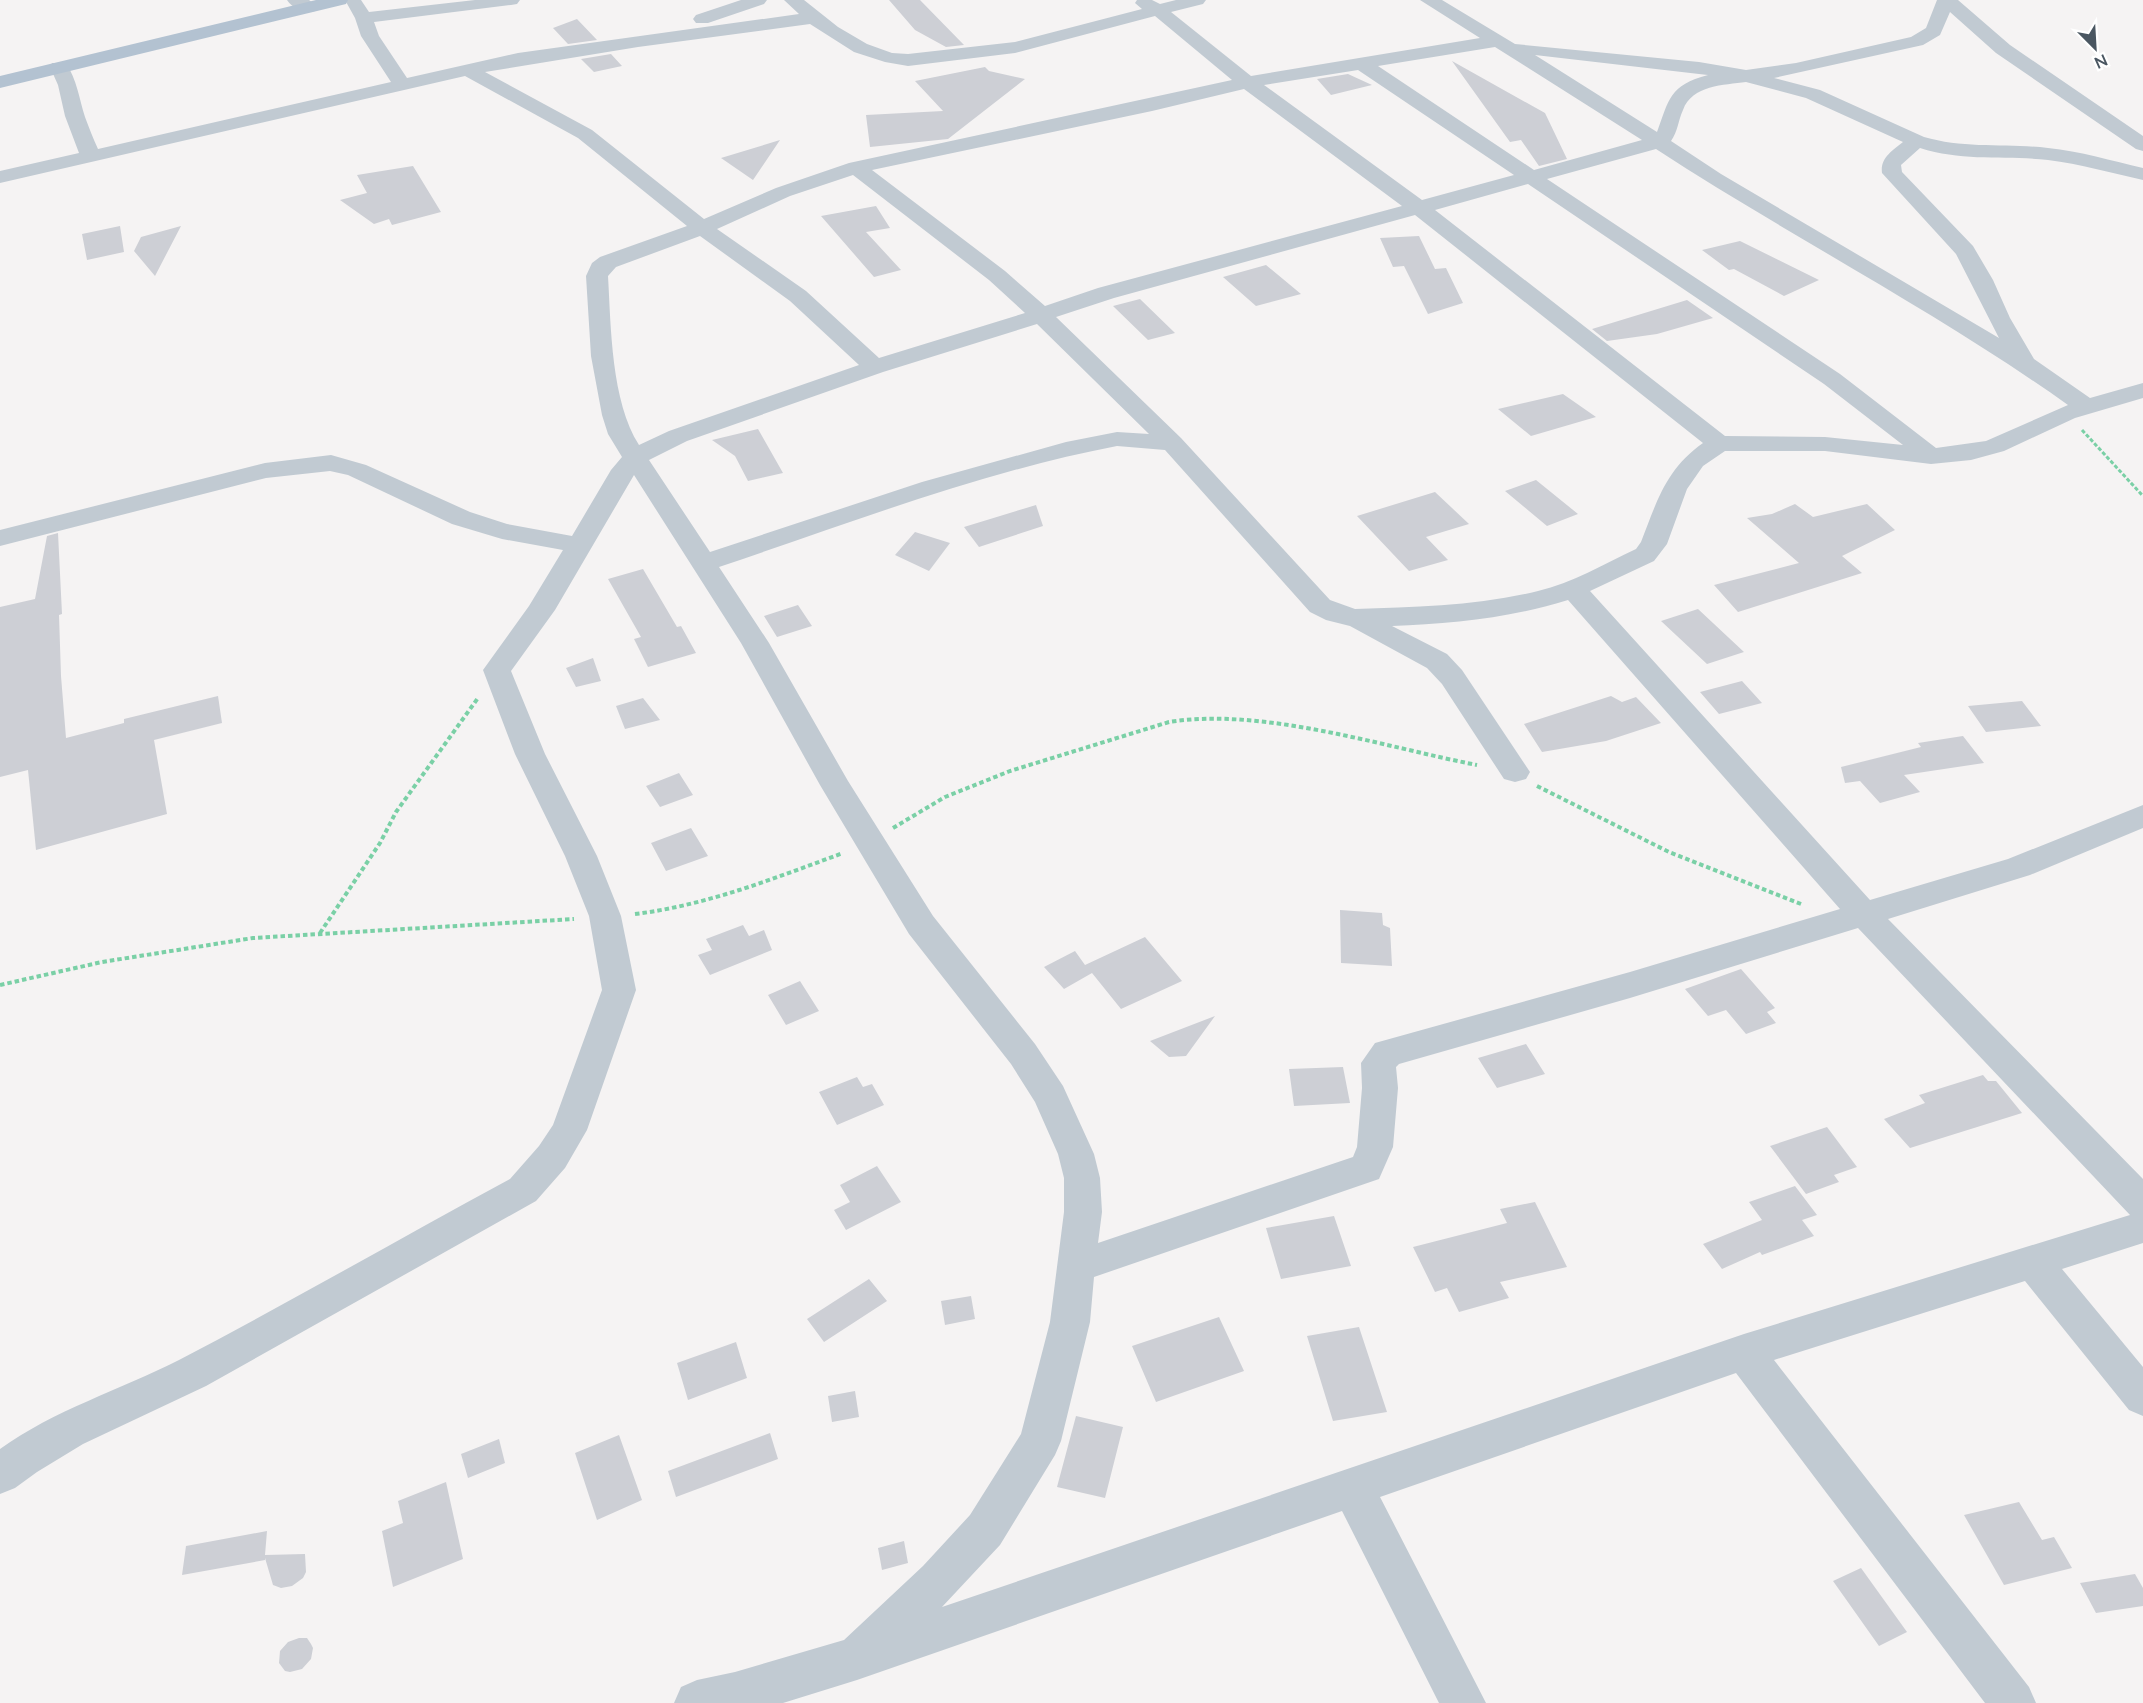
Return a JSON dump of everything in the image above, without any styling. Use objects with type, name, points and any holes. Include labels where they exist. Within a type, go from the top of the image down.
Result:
[{"type":"main road","points":[[0,82],[302,4],[339,0]]},
{"type":"street","points":[[352,0],[364,18],[370,36],[402,85]]},
{"type":"street","points":[[364,18],[437,11],[511,0]]},
{"type":"street","points":[[680,35],[685,27],[758,0]]},
{"type":"street","points":[[793,0],[813,18],[863,50],[894,60],[916,61],[1028,45],[1197,0]]},
{"type":"street","points":[[1139,0],[1158,10],[1186,35],[1418,207],[1719,443]]},
{"type":"street","points":[[1429,0],[1714,178],[2026,364],[2076,409]]},
{"type":"street","points":[[0,1474],[26,1454],[54,1438],[190,1374],[523,1190],[552,1157],[569,1130],[619,990],[605,916],[581,856],[531,754],[497,670],[541,610],[624,470],[636,458],[678,436],[875,367],[1106,293],[1659,142],[1667,136],[1672,111],[1685,92],[1708,81],[1796,69],[1917,41],[1934,31],[1947,0],[2003,49],[2143,145]]},
{"type":"street","points":[[0,177],[468,70],[521,76],[680,35],[813,18]]},
{"type":"street","points":[[857,1658],[938,1581],[985,1530],[1040,1441],[1070,1322],[1083,1212],[1082,1178],[1076,1154],[1050,1096],[1023,1054],[921,925],[869,843],[755,643],[636,458],[624,443],[615,420],[601,342],[597,276],[600,268],[608,262],[702,228],[754,203],[856,168],[1249,82],[1361,63],[1502,44],[1747,76],[1813,94],[1917,141],[1953,151],[2050,154],[2143,174]]},
{"type":"street","points":[[1361,63],[1832,379],[1931,456]]},
{"type":"street","points":[[59,67],[68,85],[75,116],[90,155]]},
{"type":"street","points":[[468,70],[521,76],[585,134],[702,228],[798,296],[875,367]]},
{"type":"street","points":[[1917,141],[1895,158],[1890,165],[1892,173],[1965,251],[1982,280],[1999,318],[2026,364]]},
{"type":"street","points":[[856,168],[1013,287],[1172,443],[1320,606],[1336,614],[1355,618],[1451,615],[1542,600],[1573,589],[1645,555],[1654,544],[1674,489],[1694,461],[1719,443],[1825,444],[1931,456],[1971,452],[1995,446],[2076,409],[2143,390]]},
{"type":"street","points":[[704,563],[849,517],[931,487],[1075,447],[1117,439],[1172,443]]},
{"type":"street","points":[[0,538],[265,471],[331,463],[357,470],[461,518],[502,531],[579,545]]},
{"type":"street","points":[[1573,589],[1852,917],[2143,1204]]},
{"type":"street","points":[[1355,618],[1437,661],[1452,677],[1515,772]]},
{"type":"street","points":[[1076,1267],[1366,1168],[1375,1147],[1380,1088],[1378,1063],[1387,1053],[1630,985],[2019,867],[2143,816]]},
{"type":"street","points":[[723,1700],[857,1658],[1743,1352],[2143,1227]]},
{"type":"street","points":[[2032,1262],[2143,1398]]},
{"type":"street","points":[[1743,1352],[2013,1703]]},
{"type":"street","points":[[1352,1487],[1463,1703]]},
{"type":"path","points":[[2076,409],[2143,496]]},
{"type":"path","points":[[320,934],[380,843],[396,812],[497,670]]},
{"type":"path","points":[[0,985],[137,956],[253,938],[472,927],[655,912],[711,899],[869,843],[945,797],[1000,775],[1169,722],[1195,717],[1251,720],[1333,734],[1515,772],[1535,785],[1669,852],[1852,917]]},
{"type":"building","points":[[889,0],[920,0],[964,45],[946,47],[915,30]]},
{"type":"building","points":[[577,19],[597,40],[568,44],[553,28]]},
{"type":"building","points":[[611,54],[622,66],[594,72],[581,59]]},
{"type":"building","points":[[1452,61],[1545,113],[1567,159],[1539,166],[1521,140],[1510,142]]},
{"type":"building","points":[[985,67],[989,71],[1025,79],[948,139],[870,147],[866,115],[943,111],[915,81]]},
{"type":"building","points":[[1348,74],[1372,85],[1331,95],[1317,79]]},
{"type":"building","points":[[780,140],[753,180],[721,158]]},
{"type":"building","points":[[413,166],[441,212],[392,225],[389,219],[374,224],[340,200],[367,193],[357,175]]},
{"type":"building","points":[[876,206],[890,228],[866,232],[901,270],[874,277],[821,216]]},
{"type":"building","points":[[120,226],[124,252],[87,260],[82,234]]},
{"type":"building","points":[[181,226],[155,276],[134,251],[141,237]]},
{"type":"building","points":[[1419,236],[1435,269],[1446,268],[1463,303],[1428,314],[1404,266],[1393,267],[1380,238]]},
{"type":"building","points":[[1740,241],[1819,280],[1784,296],[1734,269],[1729,270],[1702,250]]},
{"type":"building","points":[[1266,265],[1301,294],[1256,306],[1223,277]]},
{"type":"building","points":[[1140,299],[1175,333],[1148,340],[1113,306]]},
{"type":"building","points":[[1687,300],[1713,318],[1657,334],[1607,341],[1592,329]]},
{"type":"building","points":[[1563,394],[1596,417],[1531,436],[1498,409]]},
{"type":"building","points":[[758,429],[783,473],[748,481],[735,456],[712,440]]},
{"type":"building","points":[[1536,480],[1578,514],[1547,526],[1505,491]]},
{"type":"building","points":[[1435,492],[1469,524],[1426,537],[1448,560],[1409,571],[1357,516]]},
{"type":"building","points":[[1795,504],[1813,517],[1867,504],[1895,530],[1842,556],[1862,573],[1738,612],[1714,585],[1799,563],[1747,518],[1772,514]]},
{"type":"building","points":[[1036,505],[1043,526],[979,547],[964,527]]},
{"type":"building","points":[[915,532],[950,543],[929,571],[895,555]]},
{"type":"building","points":[[58,533],[62,614],[59,615],[61,676],[66,738],[124,723],[124,719],[218,696],[222,723],[154,740],[167,814],[36,850],[28,770],[0,777],[0,607],[35,599],[47,536]]},
{"type":"building","points":[[643,569],[677,627],[681,626],[696,653],[648,667],[634,639],[641,637],[608,579]]},
{"type":"building","points":[[798,605],[812,626],[777,637],[764,616]]},
{"type":"building","points":[[1698,609],[1744,652],[1707,664],[1661,621]]},
{"type":"building","points":[[593,658],[601,681],[576,687],[566,668]]},
{"type":"building","points":[[1742,681],[1762,703],[1719,714],[1700,692]]},
{"type":"building","points":[[1611,696],[1622,702],[1636,697],[1661,723],[1606,741],[1542,752],[1524,724]]},
{"type":"building","points":[[643,698],[660,720],[625,729],[616,706]]},
{"type":"building","points":[[2022,701],[2041,726],[1986,732],[1968,706]]},
{"type":"building","points":[[1963,736],[1984,763],[1904,775],[1920,792],[1880,803],[1860,781],[1845,783],[1841,767],[1921,747],[1918,743]]},
{"type":"building","points":[[679,773],[693,795],[660,807],[646,786]]},
{"type":"building","points":[[691,828],[708,856],[666,871],[651,843]]},
{"type":"building","points":[[1340,910],[1382,913],[1383,925],[1390,928],[1392,966],[1341,963]]},
{"type":"building","points":[[743,925],[749,936],[764,930],[772,950],[710,975],[698,955],[712,950],[706,939]]},
{"type":"building","points":[[1145,937],[1182,981],[1121,1009],[1092,973],[1064,989],[1044,967],[1075,951],[1085,965]]},
{"type":"building","points":[[1741,969],[1775,1008],[1767,1012],[1776,1023],[1746,1034],[1726,1010],[1708,1016],[1685,989]]},
{"type":"building","points":[[800,981],[819,1011],[786,1025],[768,995]]},
{"type":"building","points":[[1215,1016],[1186,1056],[1169,1057],[1150,1041]]},
{"type":"building","points":[[1526,1044],[1545,1074],[1497,1088],[1478,1058]]},
{"type":"building","points":[[1343,1067],[1350,1103],[1294,1106],[1289,1069]]},
{"type":"building","points":[[1983,1075],[1988,1081],[1996,1081],[2022,1113],[1910,1148],[1884,1119],[1925,1103],[1919,1095]]},
{"type":"building","points":[[857,1077],[863,1087],[872,1084],[884,1105],[837,1125],[819,1092]]},
{"type":"building","points":[[1827,1127],[1857,1167],[1834,1175],[1839,1182],[1806,1194],[1770,1146]]},
{"type":"building","points":[[877,1166],[901,1202],[846,1230],[834,1210],[850,1202],[840,1185]]},
{"type":"building","points":[[1795,1186],[1817,1215],[1802,1220],[1814,1236],[1762,1255],[1760,1252],[1722,1269],[1703,1244],[1762,1220],[1749,1202]]},
{"type":"building","points":[[1535,1202],[1567,1267],[1500,1282],[1509,1298],[1459,1312],[1447,1288],[1435,1292],[1413,1247],[1507,1223],[1500,1209]]},
{"type":"building","points":[[1334,1216],[1351,1266],[1281,1279],[1266,1228]]},
{"type":"building","points":[[869,1279],[887,1301],[824,1342],[807,1319]]},
{"type":"building","points":[[971,1296],[975,1319],[945,1325],[941,1301]]},
{"type":"building","points":[[1219,1317],[1244,1371],[1156,1402],[1132,1346]]},
{"type":"building","points":[[1359,1327],[1387,1412],[1333,1421],[1307,1336]]},
{"type":"building","points":[[736,1342],[747,1378],[688,1400],[677,1363]]},
{"type":"building","points":[[855,1391],[859,1417],[832,1422],[828,1396]]},
{"type":"building","points":[[1076,1416],[1123,1427],[1105,1498],[1057,1487]]},
{"type":"building","points":[[770,1433],[778,1459],[676,1497],[668,1471]]},
{"type":"building","points":[[619,1435],[642,1500],[597,1520],[575,1453]]},
{"type":"building","points":[[499,1439],[505,1463],[468,1478],[461,1454]]},
{"type":"building","points":[[446,1482],[463,1559],[393,1587],[382,1531],[403,1523],[398,1501]]},
{"type":"building","points":[[2019,1502],[2042,1540],[2054,1537],[2072,1568],[2004,1585],[1964,1515]]},
{"type":"building","points":[[267,1531],[265,1555],[305,1554],[306,1572],[303,1578],[292,1586],[281,1588],[273,1585],[265,1558],[265,1560],[182,1575],[186,1546]]},
{"type":"building","points":[[904,1541],[908,1563],[882,1570],[878,1548]]},
{"type":"building","points":[[1861,1568],[1907,1632],[1879,1646],[1833,1581]]},
{"type":"building","points":[[2135,1574],[2143,1588],[2143,1606],[2096,1613],[2080,1583]]},
{"type":"building","points":[[307,1638],[311,1644],[313,1648],[311,1659],[302,1669],[285,1671],[279,1663],[280,1651],[288,1642]]}]
